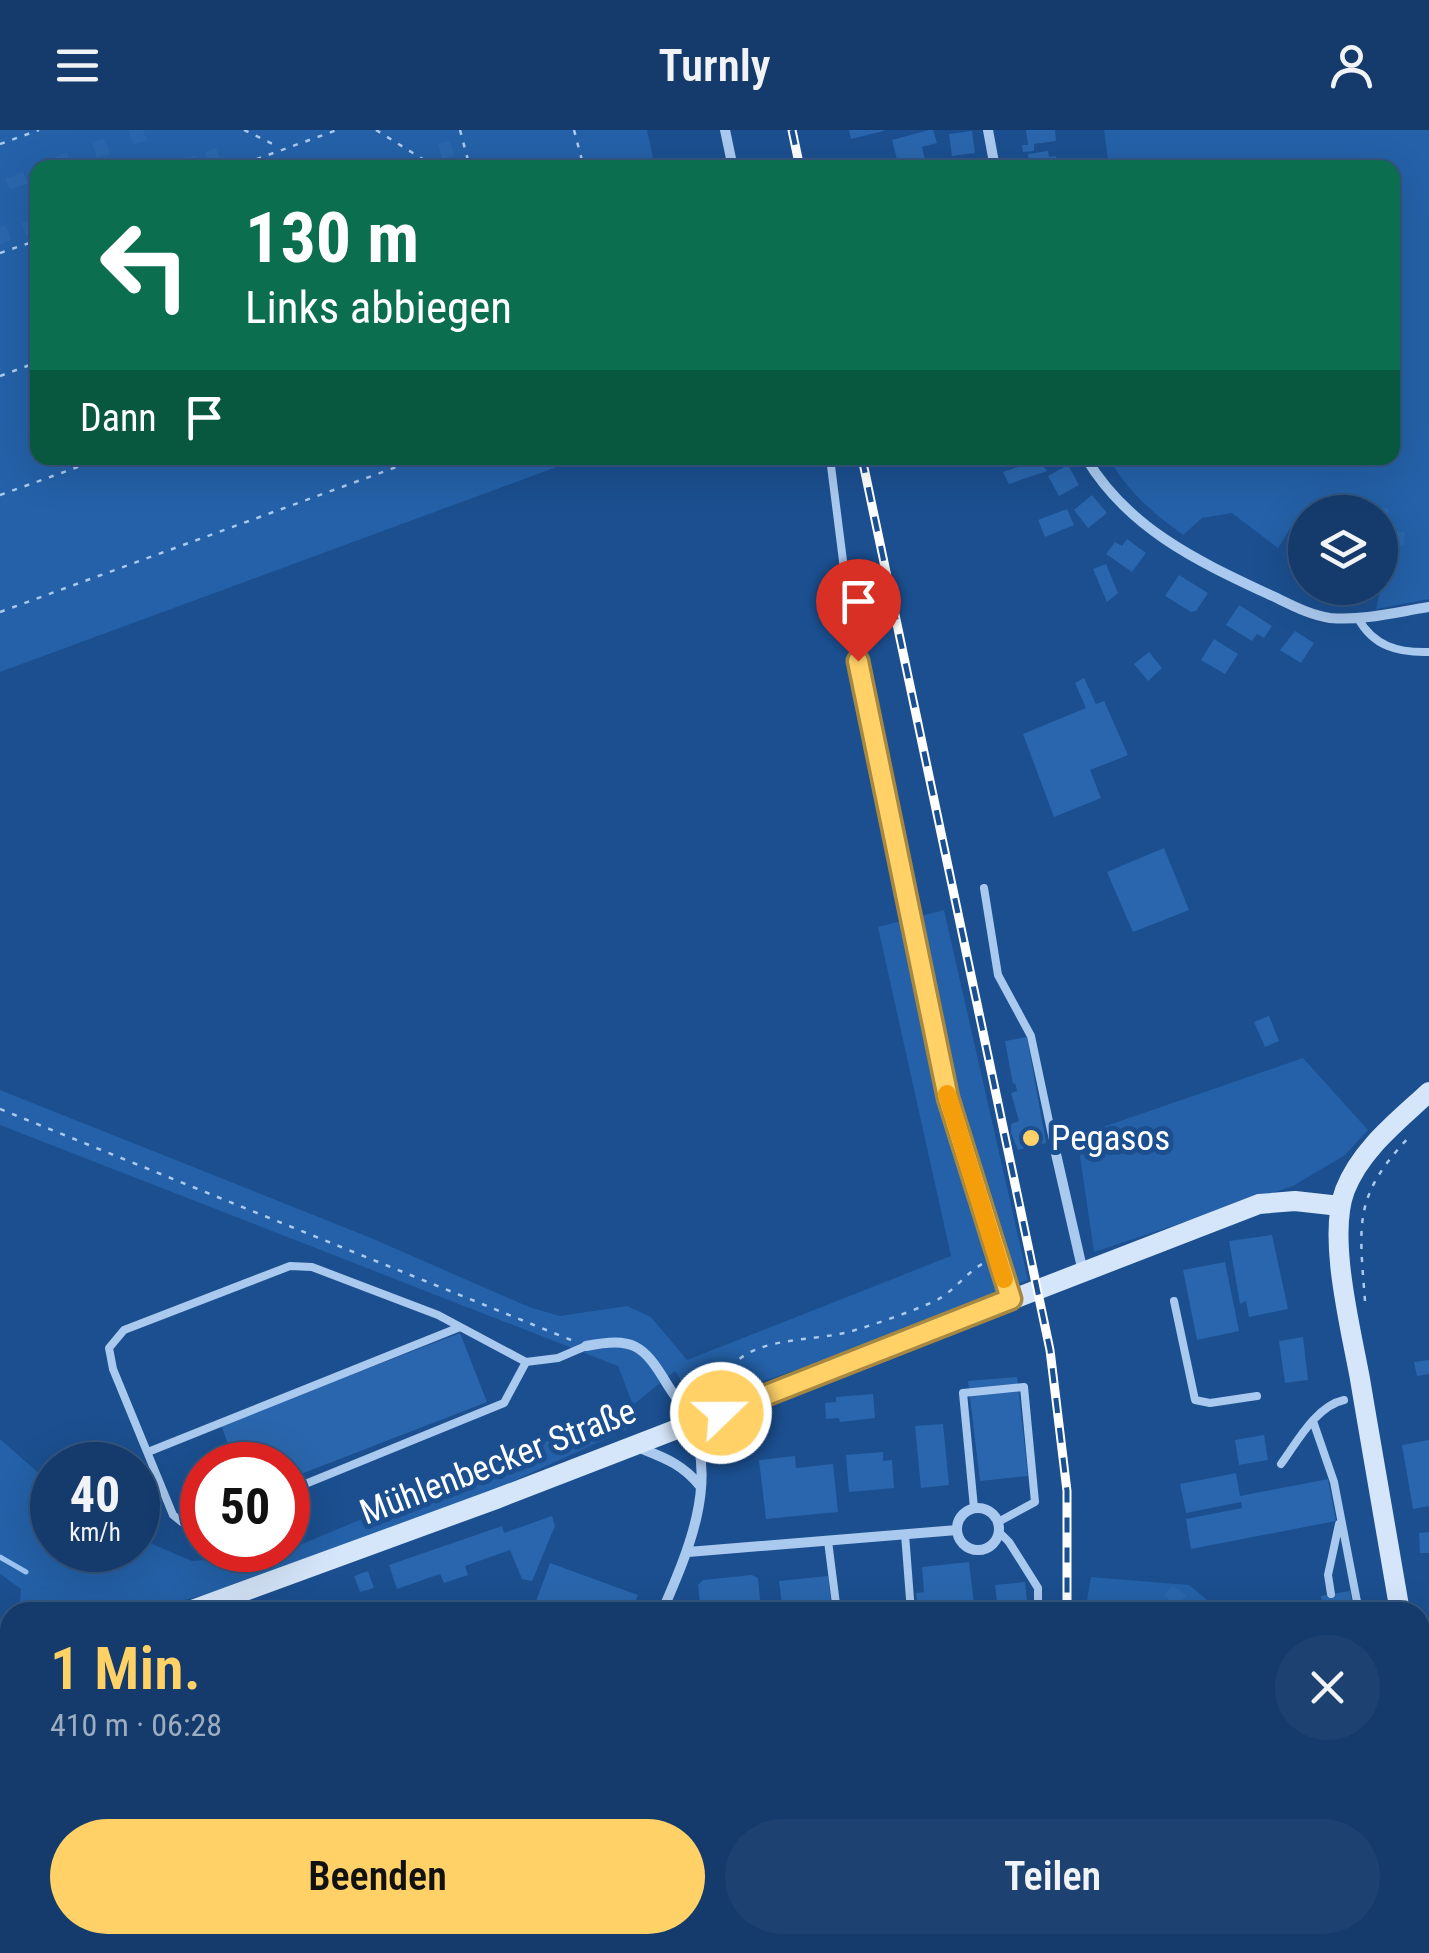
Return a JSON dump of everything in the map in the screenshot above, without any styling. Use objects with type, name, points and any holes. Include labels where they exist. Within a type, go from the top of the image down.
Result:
[{"type":"main road","points":[[1398,1602],[1346,1299],[1340,1206],[1352,1176],[1368,1152],[1429,1092]]},
{"type":"main road","name":"Mühlenbecker Straße","points":[[215,1602],[721,1413],[1259,1204],[1295,1201],[1340,1206]]},
{"type":"street","points":[[724,130],[731,160]]},
{"type":"street","points":[[988,130],[994,160]]},
{"type":"street","points":[[1090,465],[1124,510],[1174,546],[1308,612],[1329,618],[1358,618],[1429,607]]},
{"type":"street","points":[[1054,1145],[1083,1272]]},
{"type":"street","points":[[586,1346],[612,1341],[636,1344],[653,1361],[692,1424],[699,1449],[701,1487],[688,1552],[666,1602]]},
{"type":"street","points":[[634,1446],[675,1462],[701,1487]]},
{"type":"street","points":[[974,1508],[992,1514],[998,1527],[995,1542],[977,1550],[967,1547],[957,1530],[958,1520],[974,1508]]},
{"type":"street","points":[[688,1552],[957,1530]]},
{"type":"lane","points":[[831,465],[850,624],[948,1098],[1011,1299]]},
{"type":"lane","points":[[1358,618],[1366,634],[1378,642],[1398,650],[1429,652]]},
{"type":"lane","points":[[984,888],[998,974],[1032,1036],[1054,1145]]},
{"type":"lane","points":[[144,1442],[109,1348],[124,1330],[290,1266],[312,1267],[438,1315],[526,1362],[558,1358],[586,1346]]},
{"type":"lane","points":[[1174,1302],[1194,1400],[1210,1403],[1257,1396]]},
{"type":"lane","points":[[160,1447],[460,1327]]},
{"type":"lane","points":[[310,1482],[504,1402],[526,1362]]},
{"type":"lane","points":[[974,1508],[963,1392],[1024,1387],[1035,1502],[998,1527],[1038,1588],[1038,1602]]},
{"type":"lane","points":[[1281,1464],[1313,1421],[1334,1402],[1344,1400]]},
{"type":"lane","points":[[1313,1421],[1334,1482],[1357,1602]]},
{"type":"lane","points":[[160,1482],[173,1515],[180,1520]]},
{"type":"lane","points":[[1331,1594],[1328,1575],[1340,1515]]},
{"type":"lane","points":[[904,1534],[909,1602]]},
{"type":"lane","points":[[828,1541],[836,1602]]},
{"type":"path","points":[[0,144],[39,130]]},
{"type":"path","points":[[244,130],[282,149]]},
{"type":"path","points":[[253,160],[336,130]]},
{"type":"path","points":[[376,130],[424,160]]},
{"type":"path","points":[[460,130],[468,160]]},
{"type":"path","points":[[574,130],[582,160]]},
{"type":"path","points":[[0,254],[30,243]]},
{"type":"path","points":[[0,376],[30,365]]},
{"type":"path","points":[[0,495],[84,465]]},
{"type":"path","points":[[0,612],[402,465]]},
{"type":"path","points":[[0,1109],[586,1346]]},
{"type":"path","points":[[1365,1307],[1362,1209],[1383,1167],[1418,1128]]},
{"type":"path","points":[[721,1413],[722,1384],[728,1369],[752,1351],[790,1340],[850,1332],[935,1301],[956,1288],[972,1268],[997,1257]]},
{"type":"shaded area","points":[[0,130],[647,130],[653,160],[30,160],[30,465],[562,465],[0,672]]},
{"type":"shaded area","points":[[1104,130],[1429,130],[1429,599],[1398,605],[1398,495],[1288,495],[1288,532],[1278,548],[1232,513],[1202,518],[1183,535],[1142,501],[1114,465],[1400,465],[1400,160],[1108,160]]},
{"type":"shaded area","points":[[944,910],[1028,1280],[882,1340],[726,1394],[688,1392],[675,1371],[633,1405],[618,1366],[0,1125],[0,1090],[371,1238],[529,1307],[560,1316],[627,1306],[651,1317],[687,1360],[951,1256],[878,927]]},
{"type":"shaded area","points":[[1303,1058],[1368,1130],[1345,1155],[1293,1186],[1094,1252],[1077,1136]]},
{"type":"shaded area","points":[[633,1405],[638,1424],[476,1498],[310,1559],[310,1541]]},
{"type":"shaded area","points":[[0,1439],[30,1466],[30,1572],[160,1572],[160,1547],[180,1556],[180,1572],[275,1572],[178,1602],[20,1602],[21,1589],[0,1574]]},
{"type":"shaded area","points":[[1091,1577],[1189,1585],[1210,1602],[1087,1602]]},
{"type":"building","points":[[128,130],[143,130],[147,140],[134,145]]},
{"type":"building","points":[[849,130],[884,130],[884,131],[851,139]]},
{"type":"building","points":[[933,130],[937,143],[922,147],[925,160],[897,160],[892,140]]},
{"type":"building","points":[[1026,130],[1055,130],[1056,141],[1034,144],[1034,151],[1023,152],[1022,145],[1028,145]]},
{"type":"building","points":[[972,131],[975,153],[952,156],[949,134]]},
{"type":"building","points":[[104,138],[110,154],[97,158],[92,143]]},
{"type":"building","points":[[450,141],[454,155],[442,159],[438,144]]},
{"type":"building","points":[[216,148],[220,160],[207,160],[205,152]]},
{"type":"building","points":[[1048,151],[1049,157],[1056,156],[1057,160],[1028,160],[1028,154]]},
{"type":"building","points":[[67,152],[70,160],[57,160],[56,157]]},
{"type":"building","points":[[23,172],[28,183],[10,190],[5,179]]},
{"type":"building","points":[[30,220],[30,234],[26,235],[22,223]]},
{"type":"building","points":[[6,225],[11,240],[0,245],[0,227]]},
{"type":"building","points":[[1024,465],[1043,465],[1047,471],[1009,484],[1003,472]]},
{"type":"building","points":[[1068,465],[1079,485],[1059,496],[1048,476]]},
{"type":"building","points":[[1092,495],[1107,513],[1088,528],[1074,510]]},
{"type":"building","points":[[1067,509],[1074,525],[1045,537],[1038,520]]},
{"type":"building","points":[[1398,532],[1405,532],[1404,545],[1398,545]]},
{"type":"building","points":[[1127,539],[1146,553],[1132,572],[1106,554],[1115,542],[1122,546]]},
{"type":"building","points":[[1106,564],[1118,593],[1107,602],[1093,569]]},
{"type":"building","points":[[1179,575],[1208,593],[1196,611],[1191,612],[1165,596]]},
{"type":"building","points":[[1239,605],[1272,626],[1264,638],[1257,634],[1252,641],[1226,625]]},
{"type":"building","points":[[1295,631],[1314,643],[1301,663],[1280,650]]},
{"type":"building","points":[[1214,639],[1238,654],[1225,674],[1201,660]]},
{"type":"building","points":[[1149,652],[1162,668],[1148,681],[1134,664]]},
{"type":"building","points":[[1084,678],[1096,704],[1104,701],[1128,755],[1090,770],[1101,798],[1054,817],[1023,734],[1086,708],[1075,683]]},
{"type":"building","points":[[1164,848],[1189,910],[1133,932],[1107,872]]},
{"type":"building","points":[[1269,1016],[1279,1041],[1265,1047],[1254,1022]]},
{"type":"building","points":[[1027,1037],[1046,1143],[1018,1150],[1011,1133],[1011,1124],[1019,1121],[1011,1093],[1017,1091],[1005,1041]]},
{"type":"building","points":[[1272,1235],[1288,1309],[1249,1317],[1246,1301],[1240,1304],[1229,1241]]},
{"type":"building","points":[[1225,1262],[1239,1331],[1197,1340],[1183,1270]]},
{"type":"building","points":[[460,1333],[487,1402],[310,1470],[310,1442],[227,1442],[221,1425]]},
{"type":"building","points":[[1303,1337],[1308,1380],[1285,1383],[1279,1341]]},
{"type":"building","points":[[1429,1360],[1429,1374],[1417,1376],[1414,1362]]},
{"type":"building","points":[[1017,1377],[1028,1476],[980,1481],[968,1381]]},
{"type":"building","points":[[873,1394],[875,1418],[840,1422],[839,1418],[826,1419],[825,1403],[836,1402],[836,1397]]},
{"type":"building","points":[[943,1424],[949,1485],[921,1488],[915,1426]]},
{"type":"building","points":[[1264,1435],[1268,1460],[1239,1465],[1235,1440]]},
{"type":"building","points":[[1429,1440],[1429,1506],[1413,1509],[1402,1445]]},
{"type":"building","points":[[883,1452],[883,1461],[892,1460],[894,1488],[849,1492],[846,1455]]},
{"type":"building","points":[[795,1456],[796,1468],[833,1464],[838,1512],[766,1519],[759,1460]]},
{"type":"building","points":[[1236,1473],[1240,1496],[1328,1479],[1336,1521],[1191,1549],[1186,1519],[1242,1508],[1241,1502],[1186,1513],[1180,1484]]},
{"type":"building","points":[[552,1516],[555,1526],[532,1581],[522,1579],[510,1550],[465,1566],[468,1575],[444,1583],[440,1574],[397,1589],[389,1565],[502,1526],[504,1533]]},
{"type":"building","points":[[1429,1532],[1429,1553],[1420,1553],[1419,1533]]},
{"type":"building","points":[[969,1562],[974,1602],[917,1602],[916,1593],[924,1592],[922,1567]]},
{"type":"building","points":[[550,1563],[638,1595],[635,1602],[536,1602]]},
{"type":"building","points":[[368,1571],[374,1588],[360,1592],[354,1576]]},
{"type":"building","points":[[752,1575],[758,1578],[760,1602],[700,1602],[698,1585],[703,1580]]},
{"type":"building","points":[[828,1576],[831,1602],[782,1602],[779,1581]]},
{"type":"building","points":[[1025,1582],[1027,1602],[997,1602],[995,1585]]},
{"type":"building","points":[[1173,1586],[1187,1595],[1180,1602],[1172,1602],[1164,1595]]},
{"type":"building","points":[[1350,1591],[1352,1602],[1322,1602],[1321,1596]]},
{"type":"waterway","points":[[0,1557],[26,1572]]},
{"type":"railway","points":[[792,130],[798,160]]},
{"type":"railway","points":[[863,465],[1050,1350],[1067,1491],[1067,1602]]},
{"type":"slow traffic","points":[[947,1094],[1004,1279]]},
{"type":"place","name":"Pegasos","points":[[1031,1138]]},
{"type":"route","points":[[721,1413],[1011,1299],[948,1098],[858,661]]}]
